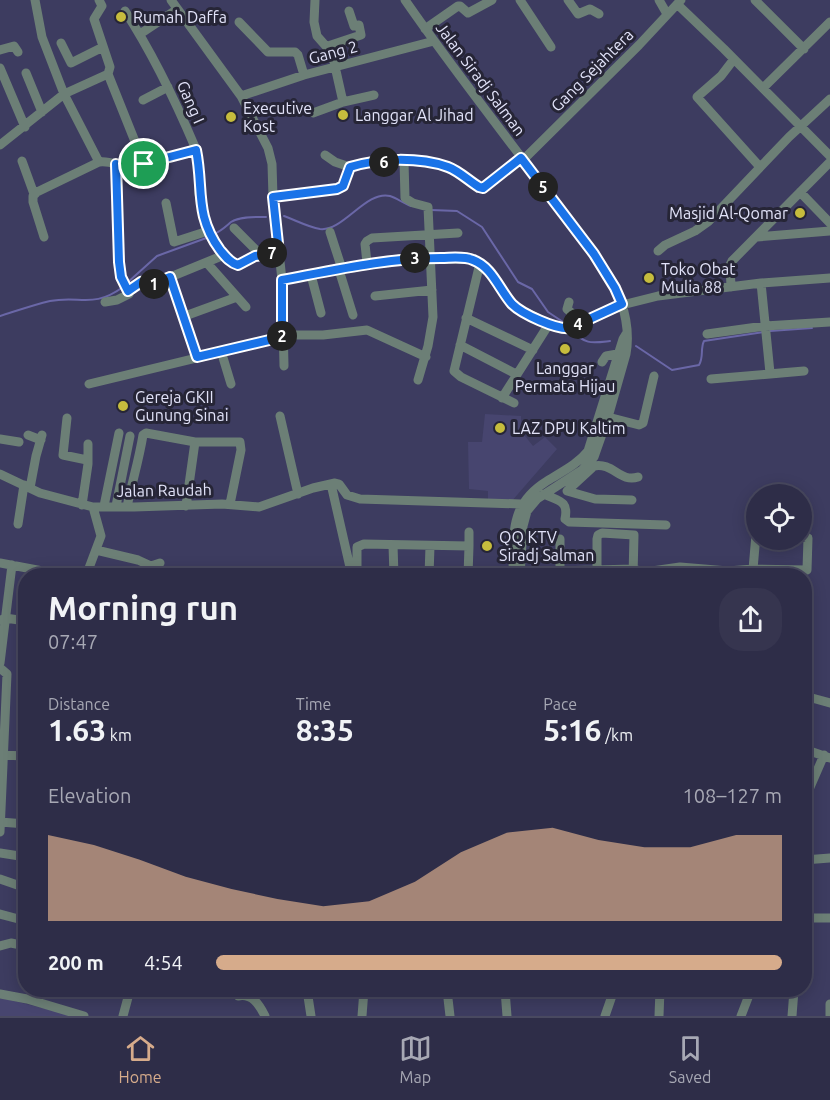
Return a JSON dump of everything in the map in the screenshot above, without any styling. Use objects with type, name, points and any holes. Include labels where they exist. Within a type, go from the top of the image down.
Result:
[{"type":"street","points":[[35,0],[42,37],[64,94],[99,162]]},
{"type":"street","points":[[99,0],[102,6],[94,19],[110,68],[108,74],[144,164]]},
{"type":"street","points":[[171,0],[176,10],[202,40],[241,96],[268,148],[272,164],[273,197],[282,280],[284,366]]},
{"type":"street","points":[[315,0],[314,22],[317,36],[328,46],[332,54],[343,102]]},
{"type":"street","name":"Jalan Siradj Salman","points":[[405,0],[605,270],[622,304],[628,343],[622,353]]},
{"type":"street","points":[[425,29],[458,6],[468,13],[492,0]]},
{"type":"street","points":[[520,0],[551,47]]},
{"type":"street","points":[[568,0],[578,14],[590,9],[600,14]]},
{"type":"street","points":[[659,0],[667,14]]},
{"type":"street","points":[[756,1],[804,49]]},
{"type":"street","points":[[679,2],[688,14],[830,156]]},
{"type":"street","name":"Gang Sejahtera","points":[[404,161],[449,168],[483,188],[522,159],[639,45],[679,2]]},
{"type":"street","points":[[140,34],[176,10]]},
{"type":"street","name":"Gang I","points":[[125,11],[168,87],[196,150],[200,173],[199,194],[209,231]]},
{"type":"street","points":[[328,46],[362,35],[359,25],[354,26],[349,11]]},
{"type":"street","points":[[240,22],[268,52],[295,52],[304,75]]},
{"type":"street","points":[[763,88],[830,22]]},
{"type":"street","name":"Gang 2","points":[[241,96],[304,75],[434,41]]},
{"type":"street","points":[[61,43],[70,63],[103,46]]},
{"type":"street","points":[[0,50],[14,46],[18,52]]},
{"type":"street","points":[[734,59],[698,97],[760,167]]},
{"type":"street","points":[[0,68],[25,127]]},
{"type":"street","points":[[26,73],[42,112]]},
{"type":"street","points":[[0,145],[64,94],[108,74]]},
{"type":"street","points":[[143,100],[168,87]]},
{"type":"street","points":[[313,113],[343,102],[374,95]]},
{"type":"street","points":[[658,251],[709,221],[760,167],[830,99]]},
{"type":"street","points":[[34,194],[99,162],[105,161],[127,167],[196,150]]},
{"type":"street","points":[[324,155],[349,168],[369,162],[404,161],[406,200],[428,210],[433,317],[426,357],[418,380]]},
{"type":"street","points":[[22,161],[34,194],[33,202],[44,237]]},
{"type":"street","points":[[731,287],[731,263],[830,162]]},
{"type":"street","points":[[116,164],[119,262],[127,289]]},
{"type":"street","points":[[273,197],[337,189],[343,186],[349,168]]},
{"type":"street","points":[[800,192],[830,223]]},
{"type":"street","points":[[166,203],[174,242],[209,231],[224,255],[238,265],[261,255],[279,253]]},
{"type":"street","points":[[234,228],[261,255]]},
{"type":"street","points":[[757,237],[830,231]]},
{"type":"street","points":[[330,232],[353,315]]},
{"type":"street","points":[[367,263],[365,244],[369,239],[458,233]]},
{"type":"street","points":[[105,302],[117,300],[127,289],[141,282],[146,287],[224,255]]},
{"type":"street","points":[[282,280],[399,259],[466,258],[480,263],[487,269],[514,306],[549,324],[566,328],[622,304],[666,295],[761,283],[830,278]]},
{"type":"street","points":[[207,263],[246,307]]},
{"type":"street","points":[[480,263],[453,367],[456,374],[514,403]]},
{"type":"street","points":[[311,275],[321,313]]},
{"type":"street","points":[[170,277],[197,357]]},
{"type":"street","points":[[761,283],[770,373]]},
{"type":"street","points":[[375,296],[432,290]]},
{"type":"street","points":[[185,316],[237,297]]},
{"type":"street","points":[[569,302],[567,309],[582,322]]},
{"type":"street","points":[[466,318],[533,350]]},
{"type":"street","points":[[707,334],[765,326],[830,322]]},
{"type":"street","points":[[502,398],[549,324]]},
{"type":"street","points":[[89,384],[282,337],[367,330],[426,357]]},
{"type":"street","points":[[460,345],[516,374]]},
{"type":"street","points":[[221,351],[231,384]]},
{"type":"street","points":[[602,362],[606,356],[622,353]]},
{"type":"street","points":[[567,491],[592,464],[597,453],[608,417],[622,353]]},
{"type":"street","points":[[521,568],[524,519],[531,505],[544,494],[550,484],[588,451],[622,353]]},
{"type":"street","points":[[711,379],[804,371]]},
{"type":"street","points":[[608,417],[639,425],[643,423],[654,376]]},
{"type":"street","points":[[280,416],[298,494]]},
{"type":"street","points":[[67,418],[63,455],[87,460]]},
{"type":"street","points":[[104,506],[119,433]]},
{"type":"street","points":[[127,507],[144,434],[195,442],[240,443],[241,450],[230,504]]},
{"type":"street","points":[[18,524],[42,438],[28,435]]},
{"type":"street","points":[[116,506],[130,435]]},
{"type":"street","points":[[0,439],[19,442]]},
{"type":"street","points":[[186,506],[195,442]]},
{"type":"street","points":[[82,505],[88,464],[88,444]]},
{"type":"street","points":[[513,568],[515,524],[521,504],[528,495],[592,464],[604,465],[628,479],[638,477]]},
{"type":"street","name":"Jalan Raudah","points":[[0,474],[29,490],[93,507],[230,504],[259,507],[331,484]]},
{"type":"street","points":[[350,568],[331,484],[337,483],[347,495],[360,499],[521,504]]},
{"type":"street","points":[[550,484],[595,499],[632,500]]},
{"type":"street","points":[[544,494],[565,504],[568,509],[567,521],[666,525]]},
{"type":"street","points":[[89,568],[101,534],[93,507]]},
{"type":"street","points":[[468,568],[469,532]]},
{"type":"street","points":[[597,568],[597,539],[602,533],[634,535],[633,568]]},
{"type":"street","points":[[557,568],[560,538]]},
{"type":"street","points":[[357,568],[358,546],[362,544],[468,546]]},
{"type":"street","points":[[393,545],[394,568]]},
{"type":"street","points":[[429,568],[430,546]]},
{"type":"street","points":[[96,550],[153,566],[160,563]]},
{"type":"street","points":[[753,568],[755,550]]},
{"type":"street","points":[[807,568],[808,550]]},
{"type":"street","points":[[0,563],[28,568]]},
{"type":"street","points":[[0,663],[2,619],[12,565]]},
{"type":"street","points":[[673,568],[692,568]]},
{"type":"street","points":[[2,619],[18,620]]},
{"type":"street","points":[[0,668],[7,672],[3,683],[0,826],[18,825]]},
{"type":"street","points":[[812,698],[830,703]]},
{"type":"street","points":[[812,752],[827,757],[812,786]]},
{"type":"street","points":[[1,755],[18,756]]},
{"type":"street","points":[[0,853],[18,856]]},
{"type":"street","points":[[812,859],[830,858]]},
{"type":"street","points":[[0,879],[18,885]]},
{"type":"street","points":[[0,914],[18,921]]},
{"type":"street","points":[[812,918],[830,918]]},
{"type":"street","points":[[0,946],[11,943],[18,944]]},
{"type":"street","points":[[0,994],[27,999],[84,1016]]},
{"type":"street","points":[[123,1016],[128,997]]},
{"type":"street","points":[[250,997],[265,1016]]},
{"type":"street","points":[[308,997],[311,1016]]},
{"type":"street","points":[[362,1016],[363,997]]},
{"type":"street","points":[[448,997],[450,1016]]},
{"type":"street","points":[[506,997],[507,1016]]},
{"type":"street","points":[[605,1016],[612,997]]},
{"type":"street","points":[[659,1016],[660,997]]},
{"type":"street","points":[[741,1016],[748,997]]},
{"type":"street","points":[[792,1016],[793,997]]},
{"type":"street","points":[[830,1004],[830,1016]]},
{"type":"shaded area","points":[[485,414],[521,416],[521,431],[533,446],[545,437],[557,449],[511,502],[488,501],[488,491],[469,489],[468,442],[482,442]]},
{"type":"shaded area","points":[[0,998],[6,999],[74,1016],[0,1016]]},
{"type":"waterway","points":[[284,216],[320,229],[337,224],[372,199],[381,196],[390,196],[411,206]]},
{"type":"waterway","points":[[431,210],[457,211],[482,227],[518,282],[532,289],[548,312],[566,324]]},
{"type":"waterway","points":[[214,234],[239,219],[266,217]]},
{"type":"waterway","points":[[127,283],[157,256],[209,237]]},
{"type":"waterway","points":[[0,316],[50,301],[95,300],[123,287]]},
{"type":"waterway","points":[[770,331],[812,328]]},
{"type":"waterway","points":[[572,330],[585,341],[610,341]]},
{"type":"waterway","points":[[636,346],[672,370],[699,365],[704,341],[764,332]]},
{"type":"place","name":"Rumah Daffa","points":[[121,17]]},
{"type":"place","name":"Langgar Al Jihad","points":[[343,115]]},
{"type":"place","name":"Executive Kost","points":[[231,117]]},
{"type":"place","name":"Masjid Al-Qomar","points":[[800,213]]},
{"type":"place","name":"Toko Obat Mulia 88","points":[[649,278]]},
{"type":"place","name":"Langgar Permata Hijau","points":[[565,349]]},
{"type":"place","name":"Gereja GKII Gunung Sinai","points":[[123,406]]},
{"type":"place","name":"LAZ DPU Kaltim","points":[[500,428]]},
{"type":"place","name":"QQ KTV Siradj Salman","points":[[487,546]]},
{"type":"route","points":[[196,150],[200,173],[199,194],[208,231],[224,255],[234,264],[240,265],[255,256],[279,253],[273,197],[337,189],[343,186],[350,167],[369,162],[408,161],[432,164],[449,168],[483,188],[521,158],[594,254],[622,304],[570,328],[563,328],[549,324],[514,306],[484,265],[473,260],[466,258],[399,259],[282,280],[282,337],[197,357],[170,277],[146,287],[141,282],[128,291],[120,273],[116,164],[131,167],[144,164],[196,150]]}]
